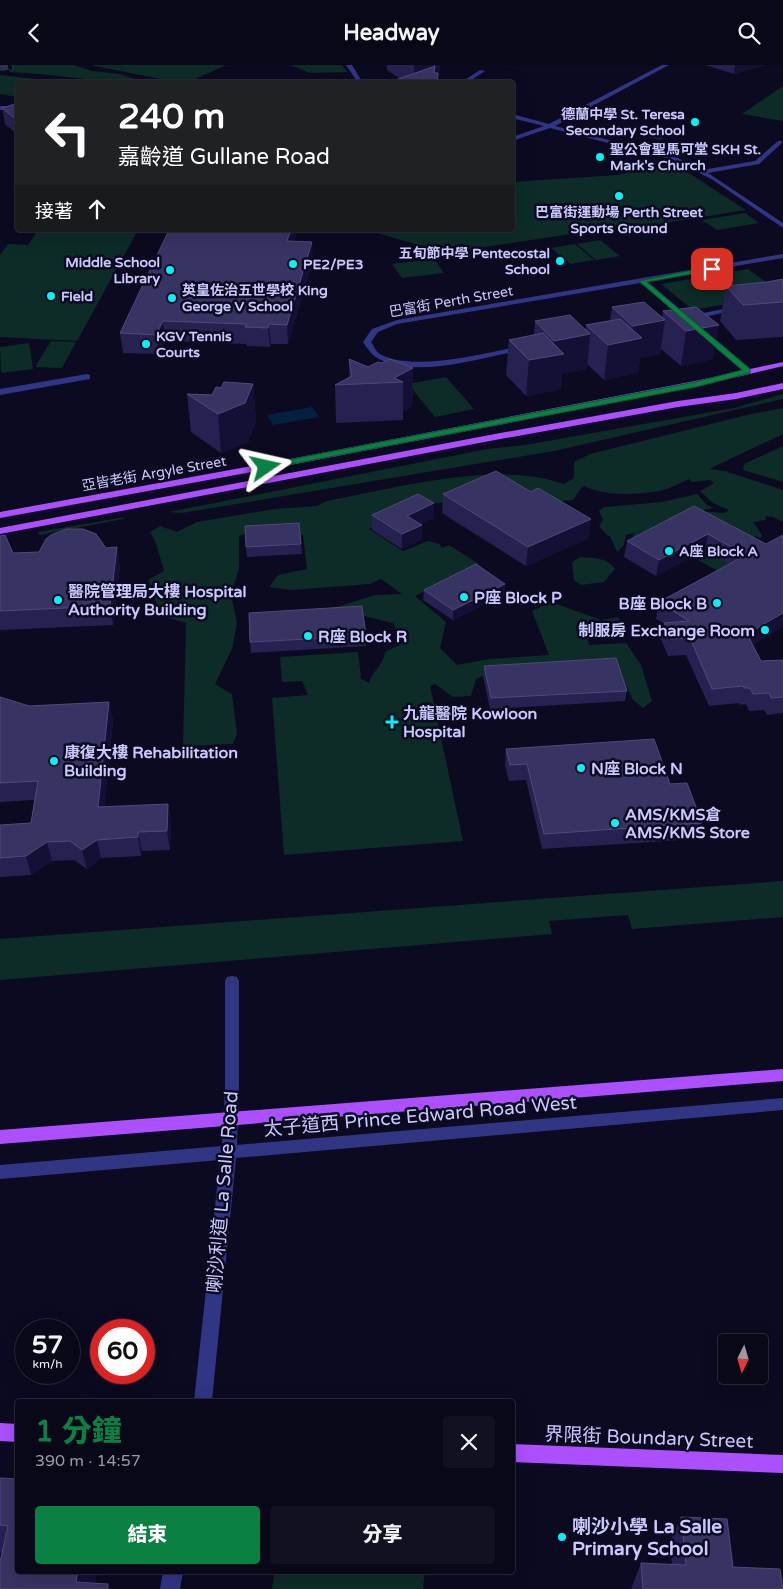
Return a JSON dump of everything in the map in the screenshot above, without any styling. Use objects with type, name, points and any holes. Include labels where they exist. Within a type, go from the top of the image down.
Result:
[{"type":"main road","name":"亞皆老街 Argyle Street","points":[[0,515],[285,463],[696,384],[783,364]]},
{"type":"main road","points":[[696,384],[721,385],[783,372]]},
{"type":"main road","points":[[707,399],[730,391],[783,379]]},
{"type":"main road","name":"亞皆老街 Argyle Street","points":[[0,531],[495,437],[783,387]]},
{"type":"main road","name":"太子道西 Prince Edward Road West","points":[[0,1137],[783,1075]]},
{"type":"main road","points":[[0,1432],[15,1433]]},
{"type":"main road","name":"界限街 Boundary Street","points":[[515,1453],[783,1464]]},
{"type":"street","points":[[349,65],[359,80]]},
{"type":"street","points":[[515,138],[550,126],[666,65]]},
{"type":"street","points":[[467,80],[482,71]]},
{"type":"street","points":[[0,108],[15,108]]},
{"type":"street","points":[[515,117],[676,159],[716,179],[783,226]]},
{"type":"street","points":[[702,172],[757,163],[780,142]]},
{"type":"street","name":"巴富街 Perth Street","points":[[533,346],[423,365],[399,364],[379,357],[368,348],[368,337],[379,328],[397,322],[783,256]]},
{"type":"street","points":[[642,281],[748,371]]},
{"type":"street","points":[[672,321],[748,306]]},
{"type":"street","points":[[0,392],[87,377]]},
{"type":"street","name":"喇沙利道 La Salle Road","points":[[203,1399],[231,1119],[232,981]]},
{"type":"street","name":"太子道西 Prince Edward Road West","points":[[0,1172],[783,1104]]},
{"type":"street","points":[[170,1589],[172,1574]]},
{"type":"green space","points":[[13,65],[74,65],[92,71],[120,74],[139,80],[100,80],[10,72],[9,69],[12,69]]},
{"type":"green space","points":[[90,65],[226,65],[193,80],[165,80]]},
{"type":"green space","points":[[290,65],[342,65],[347,72],[310,73]]},
{"type":"green space","points":[[0,75],[45,80],[15,80],[15,97],[0,94]]},
{"type":"green space","points":[[783,86],[783,121],[742,114]]},
{"type":"green space","points":[[658,125],[678,129],[660,140],[640,135]]},
{"type":"green space","name":"巴富街運動場 Perth Street Sports Ground","points":[[671,164],[678,166],[746,210],[596,234],[592,231],[464,250],[429,248],[374,232],[515,232],[515,182],[617,175]]},
{"type":"green space","points":[[745,213],[759,223],[717,230],[702,220]]},
{"type":"green space","name":"Field","points":[[37,232],[137,232],[77,341],[0,337],[0,255],[8,244],[28,245]]},
{"type":"green space","points":[[600,240],[620,256],[596,260],[577,244]]},
{"type":"green space","points":[[575,244],[594,260],[570,264],[551,248]]},
{"type":"green space","points":[[434,259],[444,273],[402,278],[392,264]]},
{"type":"green space","points":[[748,269],[782,294],[693,310],[661,284]]},
{"type":"green space","points":[[51,341],[76,342],[62,368],[35,367]]},
{"type":"green space","points":[[29,343],[33,369],[1,373],[0,347]]},
{"type":"green space","points":[[446,377],[474,409],[435,417],[408,384]]},
{"type":"green space","points":[[783,394],[783,399],[554,451],[182,513],[169,512],[487,449],[525,445],[734,408]]},
{"type":"green space","points":[[783,408],[783,434],[709,469],[725,471],[783,490],[783,522],[766,516],[765,520],[753,522],[762,535],[761,538],[755,536],[746,586],[694,558],[713,548],[638,532],[652,540],[629,549],[634,533],[626,535],[624,545],[617,552],[610,536],[599,526],[603,520],[599,511],[604,507],[662,502],[697,494],[707,505],[713,508],[700,511],[724,513],[729,510],[713,503],[700,491],[714,483],[710,480],[692,482],[689,479],[667,489],[637,494],[602,492],[585,486],[582,487],[573,500],[543,503],[459,501],[419,505],[369,529],[403,551],[428,541],[440,544],[442,548],[449,545],[479,564],[415,596],[446,622],[440,648],[457,665],[490,659],[549,655],[532,611],[551,602],[601,620],[618,617],[624,626],[586,631],[589,645],[626,643],[641,665],[652,701],[643,708],[633,700],[617,667],[492,672],[476,679],[471,696],[453,697],[435,684],[430,686],[463,841],[284,855],[272,698],[308,695],[302,681],[282,682],[280,657],[358,652],[360,678],[369,683],[385,652],[403,643],[393,623],[364,616],[336,617],[334,608],[375,595],[402,594],[381,579],[370,584],[291,590],[269,587],[278,575],[307,569],[303,535],[253,532],[239,536],[239,568],[231,595],[237,623],[232,649],[215,684],[232,694],[237,734],[233,744],[183,746],[186,623],[161,616],[148,580],[164,571],[156,543],[150,532],[160,526],[177,532],[197,522],[274,509],[317,506],[327,501],[415,484],[478,475],[537,477],[564,484],[574,478],[574,462],[590,454],[751,414]]},
{"type":"green space","points":[[783,446],[783,482],[743,470],[744,464]]},
{"type":"green space","points":[[125,517],[123,519],[40,535],[38,532]]},
{"type":"green space","points":[[580,557],[604,560],[615,569],[604,582],[581,585],[574,580],[572,562]]},
{"type":"green space","points":[[783,881],[783,917],[632,929],[628,915],[549,921],[552,934],[0,980],[0,939]]},
{"type":"green space","points":[[274,1574],[425,1574],[423,1589],[272,1589]]},
{"type":"water","points":[[312,407],[319,417],[273,425],[267,415]]},
{"type":"building","points":[[435,66],[434,73],[438,73],[437,80],[396,80]]},
{"type":"building","points":[[15,104],[15,119],[2,108]]},
{"type":"building","points":[[168,232],[290,232],[287,241],[312,242],[287,325],[269,324],[268,328],[245,327],[246,324],[163,321],[156,335],[120,333]]},
{"type":"building","points":[[783,279],[783,302],[743,305],[726,286],[767,282]]},
{"type":"building","points":[[644,302],[665,320],[633,326],[612,307]]},
{"type":"building","points":[[696,307],[719,325],[686,331],[663,311]]},
{"type":"building","points":[[570,315],[590,334],[554,341],[535,321]]},
{"type":"building","points":[[620,319],[642,338],[608,345],[586,325]]},
{"type":"building","points":[[543,333],[564,354],[529,360],[509,340]]},
{"type":"building","points":[[349,359],[368,367],[390,359],[413,368],[394,378],[403,382],[335,385],[352,376]]},
{"type":"building","points":[[224,382],[253,384],[245,403],[218,414],[187,394],[212,395],[216,387],[221,388]]},
{"type":"building","points":[[496,471],[531,492],[538,488],[591,519],[528,547],[443,494]]},
{"type":"building","points":[[418,494],[434,503],[407,516],[422,525],[402,534],[372,515]]},
{"type":"building","points":[[694,506],[766,544],[783,535],[783,613],[747,634],[761,661],[783,660],[783,697],[771,698],[769,693],[753,694],[750,688],[744,688],[743,686],[712,689],[690,638],[671,639],[664,623],[689,621],[659,602],[746,555],[708,534],[659,560],[627,541]]},
{"type":"building","points":[[299,523],[301,544],[246,547],[245,526]]},
{"type":"building","name":"醫院管理局大樓 Hospital Authority Building","points":[[66,529],[83,529],[96,534],[106,548],[117,547],[110,606],[0,611],[0,536],[5,535],[13,553],[39,552],[46,539]]},
{"type":"building","points":[[476,564],[505,584],[453,610],[424,590]]},
{"type":"building","name":"R座 Block R","points":[[362,606],[366,636],[250,642],[249,613]]},
{"type":"building","points":[[616,658],[627,691],[491,698],[484,666]]},
{"type":"building","points":[[0,697],[29,706],[109,702],[98,807],[168,804],[167,831],[138,832],[138,837],[97,840],[82,850],[70,841],[47,842],[26,856],[0,858],[0,825],[31,823],[38,781],[0,783]]},
{"type":"building","points":[[654,739],[670,784],[687,783],[702,823],[544,834],[527,764],[510,765],[506,749]]},
{"type":"building","points":[[0,1478],[15,1479],[15,1574],[77,1574],[76,1582],[108,1584],[107,1589],[0,1589],[0,1562],[8,1526],[0,1525]]},
{"type":"building","points":[[681,1517],[727,1519],[733,1567],[780,1569],[783,1589],[643,1589],[641,1563],[686,1565]]},
{"type":"tunnel","points":[[0,67],[13,65]]},
{"type":"place","name":"德蘭中學 St. Teresa Secondary School","points":[[695,122]]},
{"type":"place","name":"聖公會聖馬可堂 SKH St. Mark's Church","points":[[600,157]]},
{"type":"place","name":"巴富街運動場 Perth Street Sports Ground","points":[[619,196]]},
{"type":"place","name":"五旬節中學 Pentecostal School","points":[[560,261]]},
{"type":"place","name":"PE2/PE3","points":[[293,264]]},
{"type":"place","name":"Middle School Library","points":[[170,270]]},
{"type":"place","name":"Field","points":[[51,296]]},
{"type":"place","name":"英皇佐治五世學校 King George V School","points":[[172,298]]},
{"type":"place","name":"KGV Tennis Courts","points":[[146,344]]},
{"type":"place","name":"A座 Block A","points":[[669,551]]},
{"type":"place","name":"P座 Block P","points":[[464,597]]},
{"type":"place","name":"醫院管理局大樓 Hospital Authority Building","points":[[58,600]]},
{"type":"place","name":"B座 Block B","points":[[717,603]]},
{"type":"place","name":"制服房 Exchange Room","points":[[765,630]]},
{"type":"place","name":"R座 Block R","points":[[308,636]]},
{"type":"place","name":"九龍醫院 Kowloon Hospital","points":[[392,722]]},
{"type":"place","name":"康復大樓 Rehabilitation Building","points":[[54,761]]},
{"type":"place","name":"N座 Block N","points":[[581,768]]},
{"type":"place","name":"AMS/KMS倉 AMS/KMS Store","points":[[615,823]]},
{"type":"place","name":"喇沙小學 La Salle Primary School","points":[[562,1537]]},
{"type":"route","points":[[266,467],[696,384],[748,371],[642,281],[712,269]]}]
